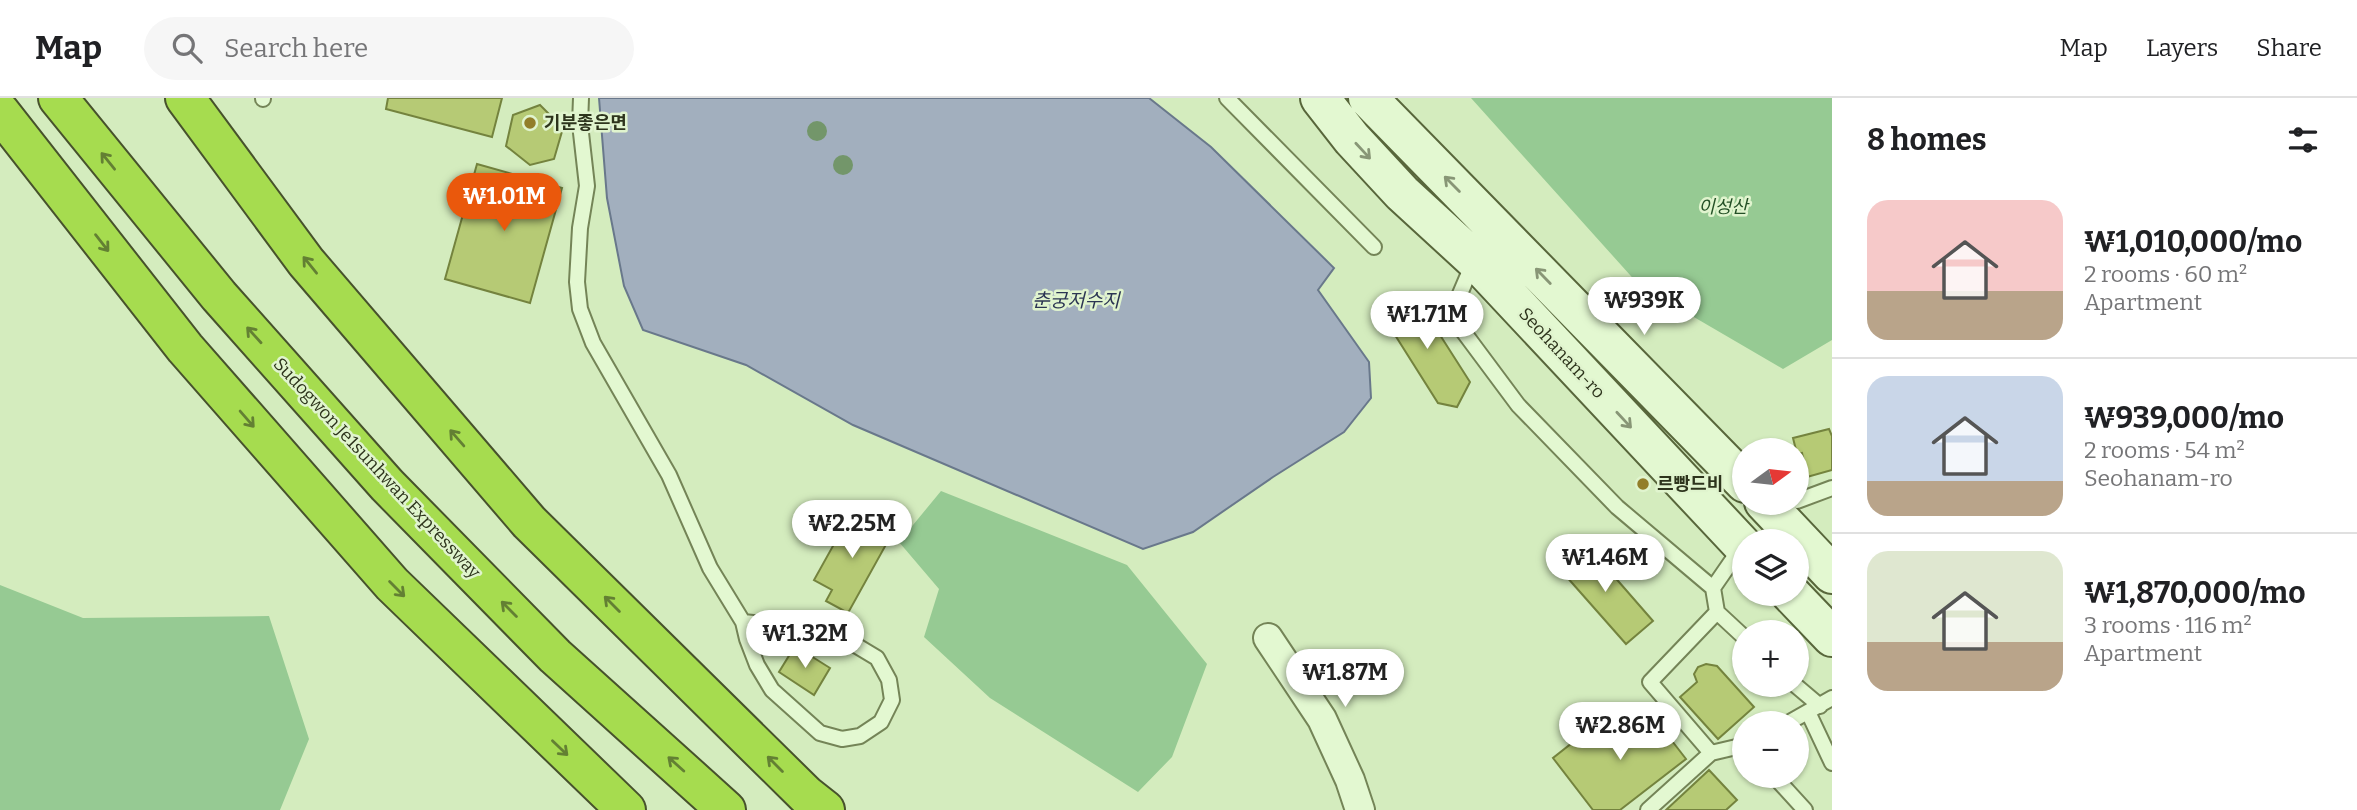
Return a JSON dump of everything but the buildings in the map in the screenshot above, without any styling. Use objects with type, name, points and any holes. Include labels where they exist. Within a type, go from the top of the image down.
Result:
[{"type":"highway","name":"Sudogwon Je1sunhwan Expressway","points":[[58,98],[219,296],[387,485],[555,656],[726,810]]},
{"type":"highway","points":[[185,98],[306,262],[528,522],[796,785],[825,810]]},
{"type":"highway","points":[[0,112],[185,348],[392,584],[626,810]]},
{"type":"street","name":"Seohanam-ro","points":[[1320,98],[1352,139],[1402,193],[1475,260],[1732,535]]},
{"type":"street","points":[[1368,98],[1732,470]]},
{"type":"street","points":[[1790,515],[1832,575]]},
{"type":"street","points":[[1802,606],[1832,637]]},
{"type":"street","points":[[1269,638],[1322,719],[1350,779],[1360,810]]},
{"type":"lane","points":[[582,98],[580,124],[587,186],[580,228],[577,282],[580,309],[593,343],[669,475],[710,568],[743,622],[757,665],[772,690],[820,733],[842,739],[860,736],[881,722],[892,700],[889,680],[877,658],[847,640],[806,628],[743,622]]},
{"type":"lane","points":[[1227,98],[1374,247]]},
{"type":"lane","points":[[1475,260],[1451,315],[1518,405],[1617,507],[1713,588],[1717,612],[1732,626]]},
{"type":"lane","points":[[1810,495],[1832,488]]},
{"type":"lane","points":[[1713,588],[1732,560]]},
{"type":"lane","points":[[1711,753],[1650,682],[1717,612]]},
{"type":"lane","points":[[1820,705],[1832,763]]},
{"type":"lane","points":[[1648,810],[1711,753],[1732,748]]},
{"type":"lane","points":[[1785,788],[1805,810]]},
{"type":"green space","name":"이성산","points":[[1471,98],[1832,98],[1832,340],[1783,369],[1639,285]]},
{"type":"green space","points":[[941,491],[1127,565],[1207,664],[1172,757],[1138,792],[990,698],[924,637],[939,589],[899,542]]},
{"type":"green space","points":[[0,585],[83,618],[269,616],[309,739],[280,810],[0,810]]},
{"type":"water","name":"춘궁저수지","points":[[599,98],[1149,98],[1211,147],[1334,268],[1318,290],[1369,362],[1371,398],[1344,432],[1193,532],[1143,549],[853,425],[746,365],[643,330],[624,286],[607,198]]},
{"type":"place","name":"기분좋은면","points":[[530,123]]},
{"type":"place","name":"르빵드비","points":[[1643,484]]}]
